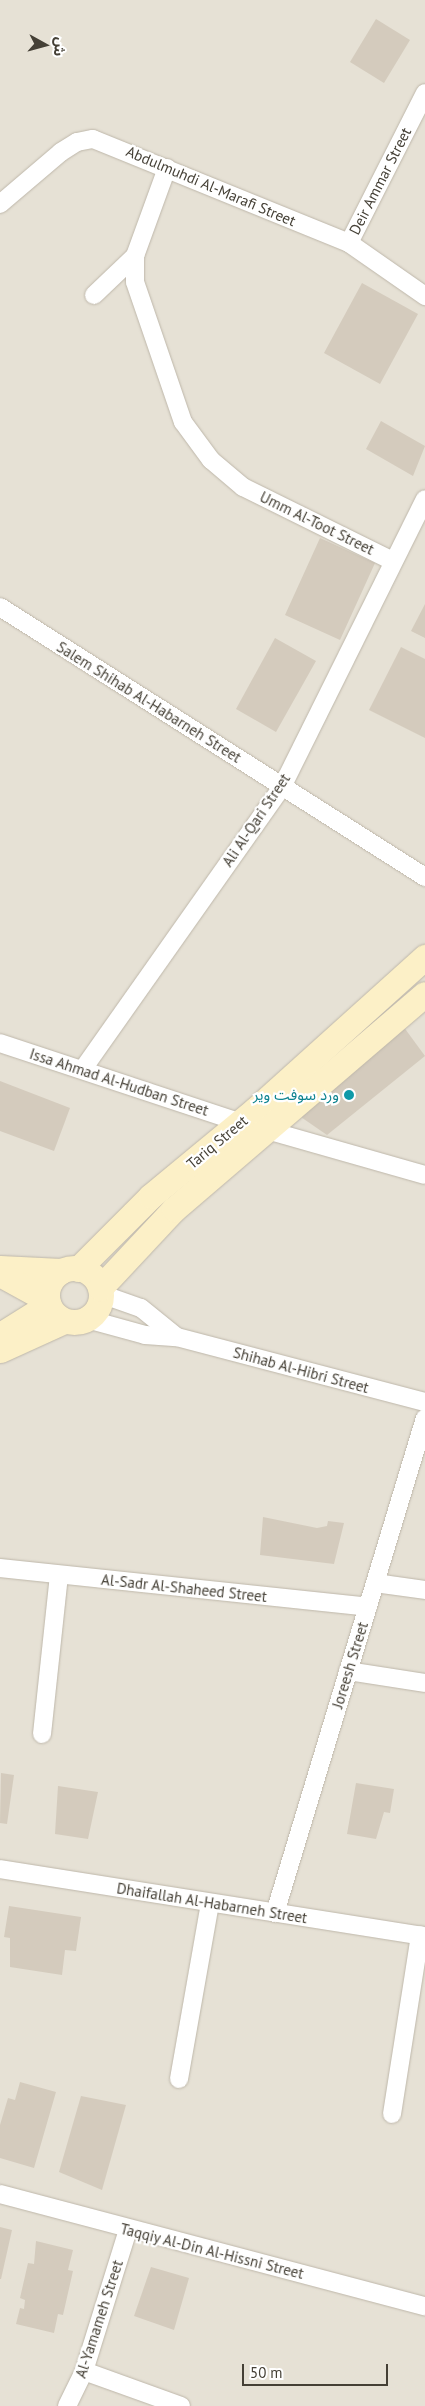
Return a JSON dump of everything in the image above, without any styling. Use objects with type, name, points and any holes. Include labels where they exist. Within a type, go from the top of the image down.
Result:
[{"type":"street","name":"Deir Ammar Street","points":[[349,243],[425,93]]},
{"type":"street","name":"Abdulmuhdi Al-Marafi Street","points":[[0,204],[78,142],[109,143],[349,243],[425,296]]},
{"type":"street","points":[[94,295],[135,256],[167,168]]},
{"type":"street","name":"Umm Al-Toot Street","points":[[135,256],[135,282],[183,422],[211,460],[244,487],[391,560]]},
{"type":"street","name":"Ali Al-Qari Street","points":[[83,1069],[283,785],[391,560],[425,499]]},
{"type":"street","name":"Salem Shihab Al-Habarneh Street","points":[[0,607],[182,726],[283,785],[425,877]]},
{"type":"street","name":"Tariq Street","points":[[69,1270],[425,957]]},
{"type":"street","name":"Tariq Street","points":[[100,1291],[174,1209],[266,1128],[425,994]]},
{"type":"street","name":"Issa Ahmad Al-Hudban Street","points":[[0,1043],[239,1122],[266,1128],[425,1175]]},
{"type":"street","points":[[0,1268],[69,1270],[92,1275],[100,1291],[97,1308],[62,1311],[0,1335]]},
{"type":"street","points":[[62,1311],[49,1284],[69,1270]]},
{"type":"street","points":[[0,1274],[62,1311]]},
{"type":"street","name":"Shihab Al-Hibri Street","points":[[100,1291],[141,1308],[178,1337]]},
{"type":"street","points":[[0,1350],[62,1311]]},
{"type":"street","name":"Shihab Al-Hibri Street","points":[[62,1311],[144,1335],[178,1337],[425,1402]]},
{"type":"street","name":"Joreesh Street","points":[[275,1913],[425,1418]]},
{"type":"street","name":"Al-Sadr Al-Shaheed Street","points":[[0,1568],[368,1607]]},
{"type":"street","points":[[42,1734],[59,1574]]},
{"type":"street","points":[[375,1583],[425,1590]]},
{"type":"street","points":[[348,1671],[425,1683]]},
{"type":"street","name":"Dhaifallah Al-Habarneh Street","points":[[0,1870],[423,1936]]},
{"type":"street","points":[[179,2079],[210,1904]]},
{"type":"street","points":[[392,2114],[423,1936]]},
{"type":"street","name":"Taqqiy Al-Din Al-Hissni Street","points":[[0,2194],[128,2230],[425,2306]]},
{"type":"street","name":"Al-Yamameh Street","points":[[67,2406],[84,2370],[128,2230]]},
{"type":"street","points":[[84,2370],[181,2406]]},
{"type":"shaded area","points":[[0,0],[425,0],[425,2406],[0,2406]]},
{"type":"building","points":[[376,19],[410,40],[384,83],[350,62]]},
{"type":"building","points":[[362,283],[418,314],[380,384],[324,353]]},
{"type":"building","points":[[381,421],[425,446],[413,476],[366,449]]},
{"type":"building","points":[[320,538],[375,563],[340,640],[285,615]]},
{"type":"building","points":[[425,604],[425,638],[411,631]]},
{"type":"building","points":[[275,638],[316,661],[276,732],[236,709]]},
{"type":"building","points":[[401,647],[425,659],[425,738],[369,710]]},
{"type":"building","name":"ورد سوفت وير","points":[[403,1026],[425,1056],[327,1135],[298,1115]]},
{"type":"building","points":[[0,1081],[70,1108],[54,1151],[0,1131]]},
{"type":"building","points":[[263,1517],[317,1528],[327,1526],[328,1521],[344,1523],[334,1564],[260,1555]]},
{"type":"building","points":[[1,1773],[14,1775],[7,1824],[0,1823]]},
{"type":"building","points":[[356,1783],[394,1789],[390,1813],[384,1812],[376,1839],[347,1834]]},
{"type":"building","points":[[58,1786],[98,1792],[88,1839],[55,1834]]},
{"type":"building","points":[[9,1906],[81,1917],[76,1951],[65,1950],[62,1975],[10,1967],[10,1938],[4,1937]]},
{"type":"building","points":[[20,2082],[56,2092],[34,2168],[0,2158],[0,2125],[8,2098],[15,2100]]},
{"type":"building","points":[[81,2096],[126,2105],[102,2190],[59,2172]]},
{"type":"building","points":[[0,2227],[12,2230],[1,2279],[0,2279]]},
{"type":"building","points":[[36,2241],[73,2250],[68,2270],[73,2271],[63,2315],[58,2314],[54,2333],[16,2324],[20,2308],[24,2309],[25,2300],[20,2298],[28,2263],[34,2264]]},
{"type":"building","points":[[151,2267],[189,2278],[174,2330],[134,2316]]},
{"type":"place","name":"ورد سوفت وير","points":[[349,1095]]}]
